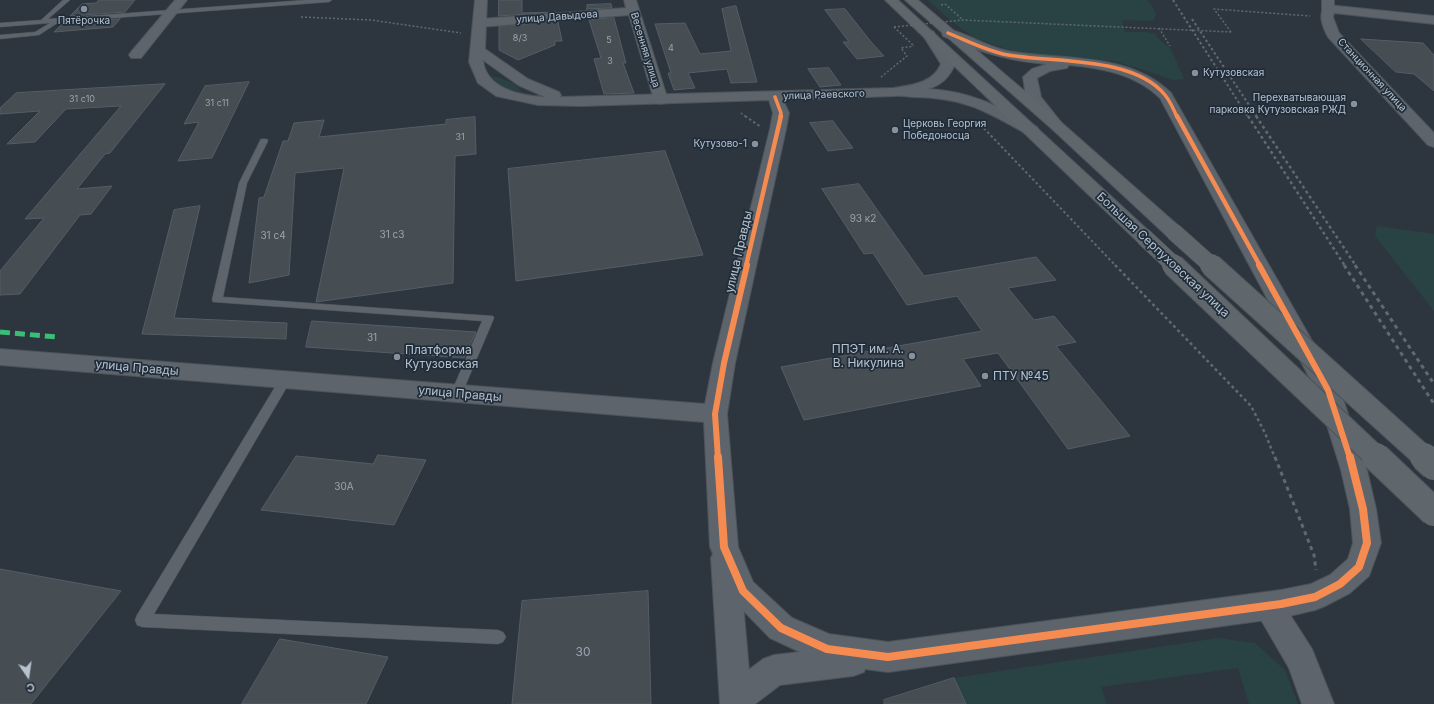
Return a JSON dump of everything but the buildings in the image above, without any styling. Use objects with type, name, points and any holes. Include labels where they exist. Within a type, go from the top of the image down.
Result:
[{"type":"main road","name":"Большая Серпуховская улица","points":[[891,0],[1031,130],[1434,512]]},
{"type":"main road","name":"Большая Серпуховская улица","points":[[911,0],[1057,126],[1434,466]]},
{"type":"street","points":[[136,55],[181,0]]},
{"type":"street","points":[[481,0],[476,62],[483,80],[501,92],[520,98],[538,101],[581,102]]},
{"type":"street","points":[[1328,4],[1434,20]]},
{"type":"street","name":"Станционная улица","points":[[1328,4],[1327,17],[1333,34],[1434,142]]},
{"type":"street","name":"улица Давыдова","points":[[480,23],[632,5]]},
{"type":"street","name":"Весенняя улица","points":[[632,5],[661,100]]},
{"type":"street","points":[[736,702],[774,670],[1021,640],[1268,606],[1315,597],[1340,584],[1360,567],[1367,543],[1363,509],[1354,470],[1328,390],[1166,96],[1152,84],[1125,71],[1075,62],[1008,55],[982,47],[948,33]]},
{"type":"street","name":"улица Раевского","points":[[581,102],[894,92],[916,89],[942,77],[948,64],[928,34]]},
{"type":"street","points":[[478,50],[504,70],[530,86],[552,95],[581,102]]},
{"type":"street","points":[[1057,126],[1036,102],[1030,90],[1030,77],[1035,72],[1046,68],[1075,62]]},
{"type":"street","points":[[894,92],[925,93],[967,99],[986,106],[1031,130]]},
{"type":"street","name":"улица Правды","points":[[0,357],[715,414],[724,363],[778,129],[781,113],[775,96]]},
{"type":"street","points":[[715,414],[736,702]]},
{"type":"street","points":[[724,547],[743,590],[781,628],[827,649],[888,657]]},
{"type":"street","points":[[1268,606],[1301,660],[1318,704]]},
{"type":"lane","points":[[43,21],[67,0]]},
{"type":"lane","points":[[0,25],[329,0]]},
{"type":"lane","points":[[0,37],[36,34],[58,20]]},
{"type":"lane","points":[[264,142],[243,183],[217,300],[489,318],[457,393]]},
{"type":"lane","points":[[285,380],[142,620],[498,636]]},
{"type":"path","points":[[946,5],[963,20]]},
{"type":"path","points":[[914,46],[894,27],[963,20],[1230,32],[1216,11]]},
{"type":"path","points":[[301,17],[371,20],[463,34]]},
{"type":"path","points":[[1159,28],[1170,46]]},
{"type":"path","points":[[976,121],[1251,406],[1265,433],[1314,554],[1317,576],[1315,597]]},
{"type":"path","points":[[759,127],[778,129]]},
{"type":"green space","points":[[928,0],[1148,0],[1156,13],[1153,21],[1122,20],[1125,32],[1147,32],[1155,34],[1171,49],[1184,79],[1173,80],[1113,61],[1029,54],[1006,49],[973,37],[951,21]]},
{"type":"green space","points":[[492,76],[508,81],[522,92],[501,86]]},
{"type":"green space","points":[[1377,226],[1434,234],[1434,311],[1375,236]]},
{"type":"green space","points":[[1218,638],[1255,643],[1285,670],[1298,704],[1249,704],[1238,668],[1101,687],[1107,704],[966,704],[954,678]]},
{"type":"railway","points":[[1173,0],[1248,117]]},
{"type":"railway","points":[[1192,19],[1257,117]]},
{"type":"railway","points":[[1248,116],[1345,266]]},
{"type":"railway","points":[[1256,116],[1356,266]]},
{"type":"railway","points":[[1344,265],[1434,404]]},
{"type":"railway","points":[[1355,265],[1434,384]]},
{"type":"marked path","points":[[0,332],[57,337]]},
{"type":"cycle path","points":[[775,97],[781,113],[778,129],[724,363],[715,414],[724,547],[743,591],[781,628],[827,649],[888,657],[1281,604],[1315,597],[1340,584],[1359,567],[1367,543],[1363,509],[1354,470],[1328,390],[1166,96],[1152,84],[1136,75],[1118,69],[1082,62],[1026,58],[1008,55],[985,48],[948,33]]},
{"type":"place","name":"Пятёрочка","points":[[84,9]]},
{"type":"place","name":"Кутузовская","points":[[1195,73]]},
{"type":"place","name":"Перехватывающая парковка Кутузовская РЖД","points":[[1354,104]]},
{"type":"place","name":"Церковь Георгия Победоносца","points":[[895,130]]},
{"type":"place","name":"Кутузово-1","points":[[755,144]]},
{"type":"place","name":"ППЭТ им. А. В. Никулина","points":[[912,356]]},
{"type":"place","name":"Платформа Кутузовская","points":[[397,357]]},
{"type":"place","name":"ПТУ №45","points":[[985,376]]}]
